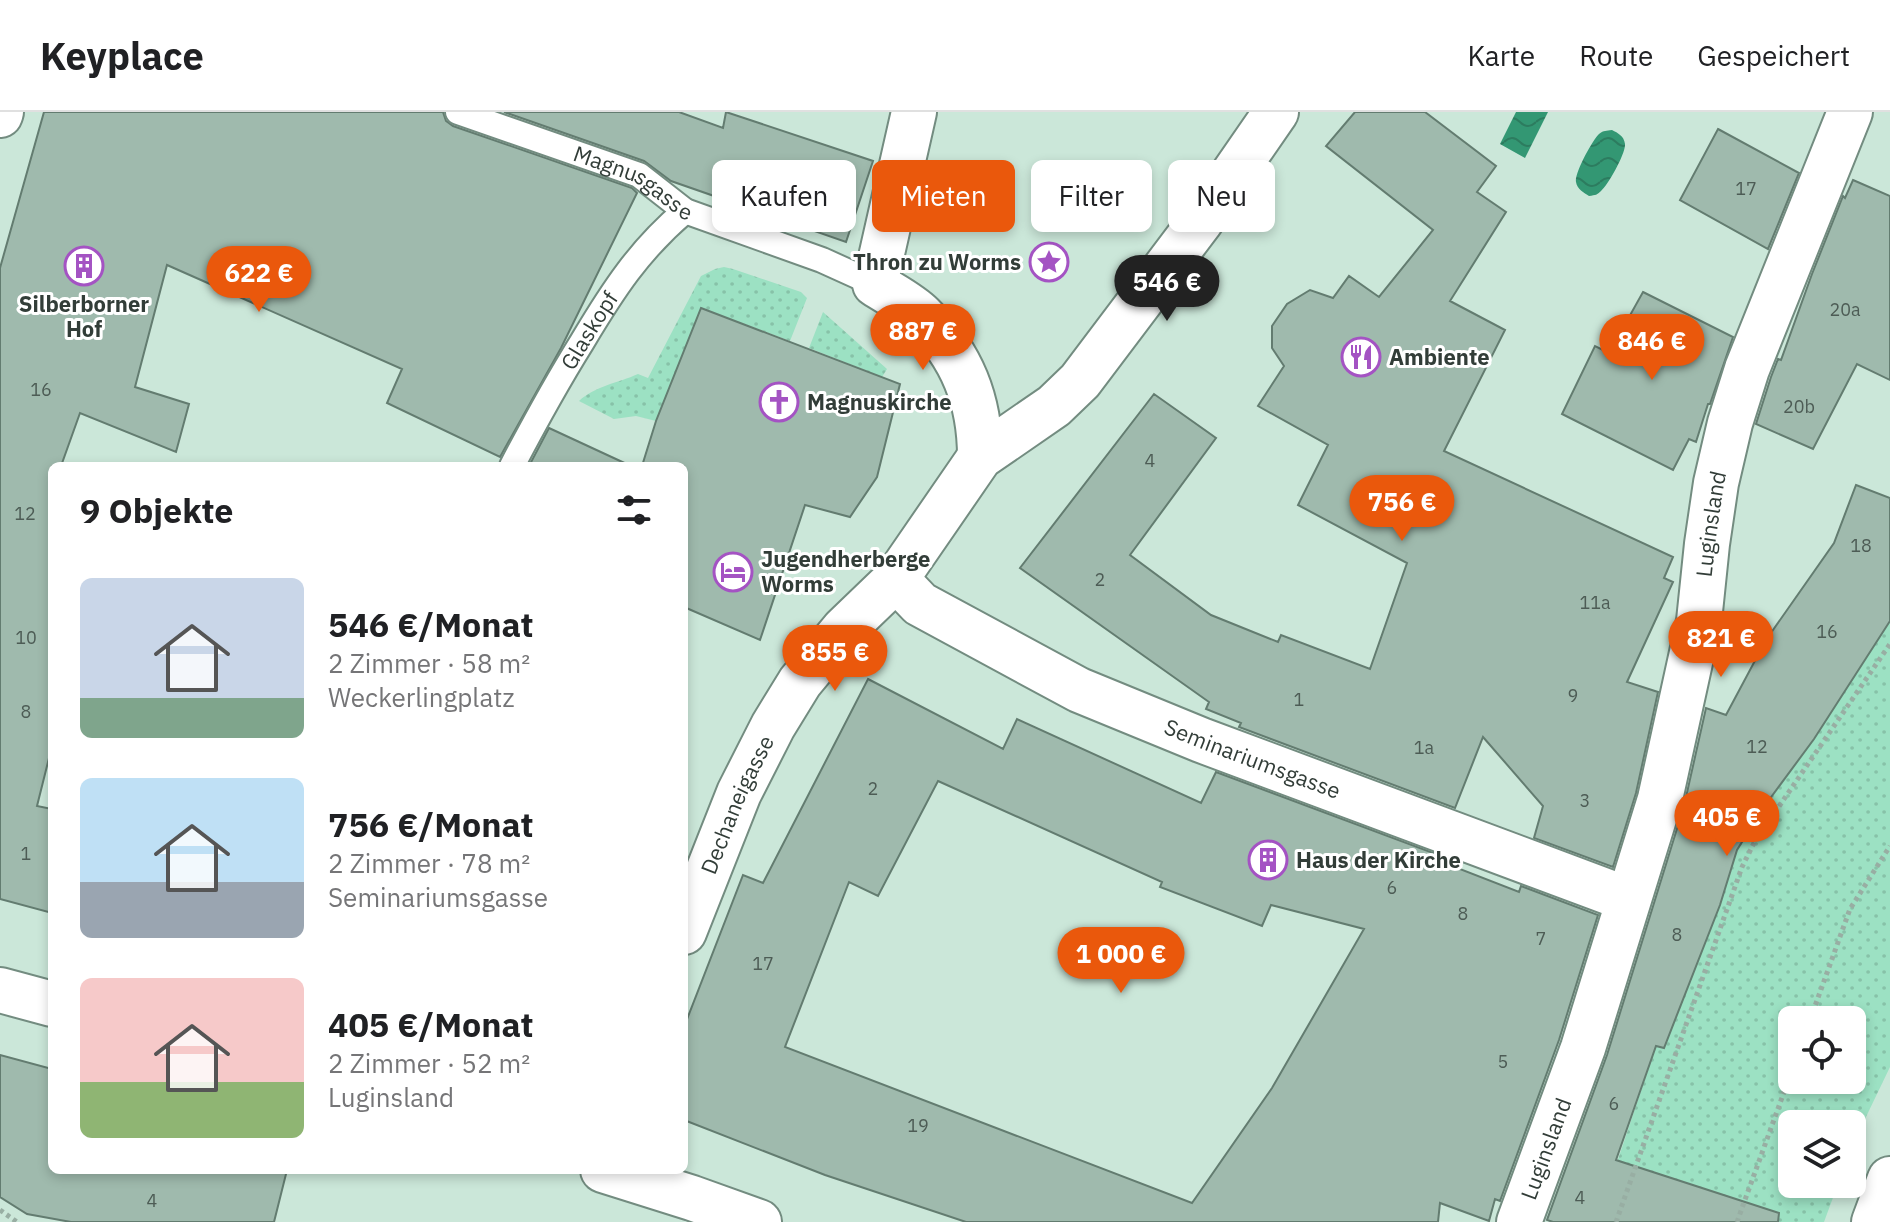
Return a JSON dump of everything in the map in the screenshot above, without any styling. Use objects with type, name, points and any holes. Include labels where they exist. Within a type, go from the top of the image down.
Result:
[{"type":"street","points":[[875,284],[914,112]]},
{"type":"street","points":[[980,457],[1054,406],[1080,381],[1200,222],[1276,112]]},
{"type":"street","name":"Luginsland","points":[[1519,1222],[1583,1048],[1660,799],[1699,621],[1716,483],[1730,423],[1757,344],[1850,112]]},
{"type":"street","name":"Magnusgasse","points":[[875,284],[920,314],[944,342],[965,376],[976,406],[980,457]]},
{"type":"street","name":"Dechaneigasse","points":[[688,922],[739,793],[773,726],[800,682],[844,629],[896,579],[980,457]]},
{"type":"street","name":"Seminariumsgasse","points":[[896,579],[920,604],[1079,690],[1201,740],[1627,899]]},
{"type":"street","points":[[0,990],[48,1003]]},
{"type":"street","points":[[616,1174],[759,1222]]},
{"type":"street","points":[[1874,1222],[1890,1179]]},
{"type":"lane","name":"Magnusgasse","points":[[458,112],[639,175],[685,211],[822,260],[875,284]]},
{"type":"lane","name":"Glaskopf","points":[[514,462],[549,396],[611,294],[659,233],[685,211]]},
{"type":"path","points":[[1616,1222],[1742,867],[1754,843],[1890,644]]},
{"type":"path","points":[[1815,1006],[1850,909],[1890,846]]},
{"type":"path","points":[[1737,1222],[1783,1094]]},
{"type":"path","points":[[0,1210],[17,1222]]},
{"type":"shaded area","points":[[724,267],[801,292],[807,298],[790,341],[701,308],[656,421],[636,416],[614,419],[579,401],[599,388],[638,374],[648,378],[701,276]]},
{"type":"shaded area","points":[[823,312],[887,369],[882,377],[809,348]]},
{"type":"shaded area","points":[[1890,621],[1890,1067],[1866,1117],[1866,1110],[1778,1110],[1778,1198],[1833,1198],[1824,1222],[1597,1222],[1656,1046],[1664,1047],[1720,905],[1737,850],[1814,739]]},
{"type":"water","points":[[1516,112],[1548,112],[1525,158],[1500,144]]},
{"type":"water","points":[[1612,130],[1623,139],[1623,154],[1604,188],[1589,196],[1577,184],[1578,172],[1596,137]]},
{"type":"building","points":[[44,112],[443,112],[446,121],[453,126],[632,188],[637,193],[561,348],[500,457],[387,403],[402,369],[167,265],[135,387],[189,404],[176,452],[80,413],[62,462],[48,462],[48,762],[37,806],[48,808],[48,912],[0,899],[0,268]]},
{"type":"building","points":[[504,112],[679,112],[723,128],[726,112],[872,161],[872,164],[856,212],[856,160],[712,160],[712,195],[671,181],[644,161]]},
{"type":"building","points":[[1355,112],[1425,112],[1496,166],[1477,192],[1506,212],[1450,301],[1505,330],[1444,451],[1673,557],[1664,578],[1673,582],[1627,682],[1658,692],[1636,793],[1613,867],[1534,838],[1543,806],[1483,737],[1455,808],[1239,727],[1241,723],[1206,709],[1209,702],[1020,568],[1154,394],[1216,438],[1130,555],[1211,615],[1278,642],[1281,635],[1370,669],[1407,563],[1298,505],[1328,445],[1258,406],[1284,366],[1272,348],[1272,326],[1287,304],[1310,290],[1333,298],[1349,276],[1379,297],[1433,230],[1326,146]]},
{"type":"building","points":[[1718,129],[1799,173],[1768,249],[1680,200]]},
{"type":"building","points":[[1853,180],[1890,196],[1890,380],[1857,364],[1813,449],[1756,424],[1778,359],[1781,360],[1843,196],[1845,198]]},
{"type":"building","points":[[817,232],[849,232],[846,242]]},
{"type":"building","points":[[1643,292],[1733,337],[1696,442],[1689,439],[1673,470],[1562,414],[1595,346],[1609,353]]},
{"type":"building","name":"Magnuskirche","points":[[701,308],[900,384],[877,477],[850,517],[805,505],[760,640],[688,609],[688,462],[643,462],[656,421]]},
{"type":"building","points":[[549,428],[622,462],[531,462]]},
{"type":"building","points":[[1856,485],[1890,498],[1890,621],[1737,850],[1720,905],[1664,1048],[1656,1046],[1616,1160],[1779,1213],[1778,1222],[1547,1220],[1607,1055],[1684,806],[1706,708],[1726,715],[1766,640],[1834,543]]},
{"type":"building","points":[[868,679],[1003,749],[1017,719],[1201,803],[1216,772],[1436,854],[1434,859],[1519,892],[1521,886],[1598,915],[1559,1040],[1500,1201],[1495,1199],[1489,1221],[1440,1203],[1438,1222],[966,1222],[825,1175],[688,1122],[688,1017],[743,875],[763,883]],"holes":[[[938,781],[1162,882],[1160,887],[1262,926],[1271,905],[1364,929],[1272,1088],[1192,1203],[785,1047],[849,882],[878,896]]]},
{"type":"building","points":[[0,1055],[48,1068],[48,1174],[286,1174],[274,1222],[71,1222],[27,1214],[0,1197]]},
{"type":"place","name":"Thron zu Worms","points":[[1049,262]]},
{"type":"place","name":"Silberborner Hof","points":[[84,266]]},
{"type":"place","name":"Ambiente","points":[[1361,357]]},
{"type":"place","name":"Magnuskirche","points":[[779,402]]},
{"type":"place","name":"Jugendherberge Worms","points":[[733,572]]},
{"type":"place","name":"Haus der Kirche","points":[[1268,860]]}]
